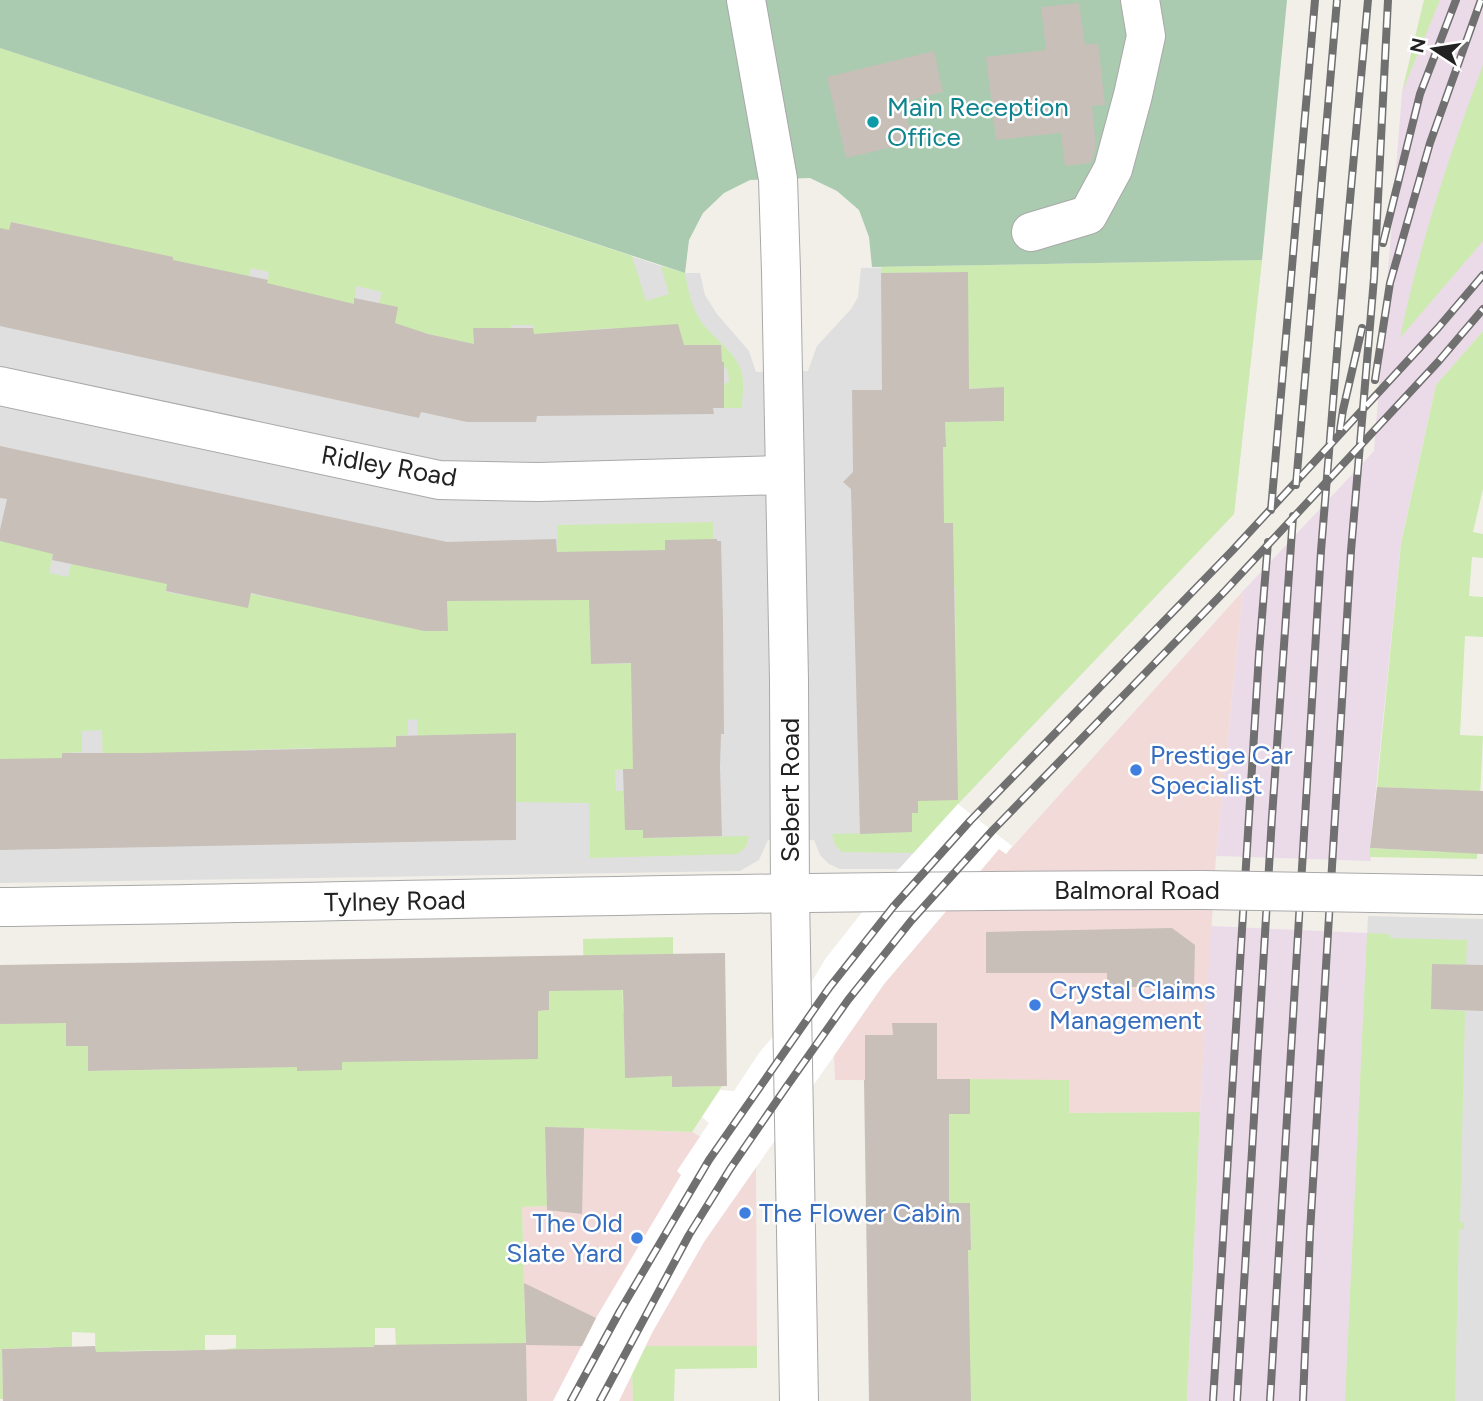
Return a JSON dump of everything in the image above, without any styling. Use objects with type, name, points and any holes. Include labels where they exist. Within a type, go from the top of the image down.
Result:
[{"type":"street","name":"Sebert Road","points":[[746,0],[778,179],[789,680],[799,1401]]},
{"type":"street","points":[[1031,232],[1088,215],[1113,169],[1146,36],[1140,0]]},
{"type":"street","name":"Ridley Road","points":[[0,386],[439,480],[539,482],[784,475]]},
{"type":"street","name":"Balmoral Road","points":[[790,894],[1203,890],[1483,895]]},
{"type":"street","name":"Tylney Road","points":[[0,907],[790,894]]},
{"type":"shaded area","points":[[1424,0],[1483,0],[1483,331],[1436,385],[1401,542],[1370,848],[1371,861],[1216,856],[1243,591],[1374,451],[1402,92]]},
{"type":"shaded area","points":[[0,48],[661,266],[685,273],[700,273],[705,295],[717,314],[749,351],[756,372],[808,371],[817,346],[851,309],[858,297],[861,268],[1262,260],[1234,514],[958,804],[900,869],[840,869],[829,864],[820,855],[814,840],[768,840],[759,860],[740,871],[0,883]]},
{"type":"shaded area","points":[[1243,591],[1216,856],[1200,1112],[1069,1113],[1069,1081],[835,1080],[834,1055],[884,984],[999,849],[1006,854]]},
{"type":"shaded area","points":[[1368,916],[1483,919],[1483,1401],[1345,1401]]},
{"type":"shaded area","points":[[1211,926],[1367,933],[1345,1401],[1187,1401]]},
{"type":"shaded area","points":[[545,1127],[692,1132],[756,1167],[757,1346],[647,1346],[632,1374],[633,1401],[527,1401],[522,1207],[547,1206]]},
{"type":"green space","points":[[0,0],[1287,0],[1262,260],[872,267],[869,237],[859,210],[837,191],[810,178],[750,180],[724,193],[703,213],[689,240],[685,273],[0,48]]},
{"type":"green space","points":[[1424,0],[1440,0],[1402,92]]},
{"type":"green space","points":[[0,48],[632,256],[646,301],[669,294],[661,266],[685,273],[696,313],[729,351],[741,370],[742,408],[724,408],[724,385],[729,381],[728,371],[722,362],[721,345],[685,345],[615,365],[612,328],[563,332],[535,346],[533,325],[511,325],[511,347],[473,329],[474,348],[431,365],[437,336],[407,329],[401,358],[379,304],[382,292],[356,286],[354,306],[265,299],[269,272],[251,268],[237,324],[212,268],[191,264],[180,312],[163,308],[173,258],[38,230],[38,227],[12,222],[0,272]]},
{"type":"green space","points":[[1483,65],[1483,241],[1400,338],[1416,268],[1436,200]]},
{"type":"green space","points":[[1262,260],[1234,514],[914,853],[843,852],[835,844],[832,834],[912,832],[912,813],[918,813],[918,801],[956,735],[957,713],[910,714],[956,696],[955,587],[906,571],[954,570],[953,523],[920,523],[944,497],[944,487],[906,447],[946,447],[945,422],[1004,421],[983,388],[937,389],[968,328],[968,272],[881,273],[881,267]]},
{"type":"green space","points":[[1483,331],[1483,489],[1473,532],[1483,534],[1483,558],[1472,557],[1469,596],[1483,597],[1483,637],[1465,636],[1460,735],[1483,736],[1477,859],[1370,857],[1370,848],[1445,852],[1449,790],[1377,787],[1401,543],[1436,385]]},
{"type":"green space","points":[[62,511],[49,573],[68,577],[78,536],[109,562],[113,573],[123,575],[178,536],[166,592],[187,596],[190,580],[274,599],[283,558],[289,601],[426,631],[448,630],[446,594],[558,600],[557,525],[713,522],[713,539],[665,550],[620,551],[592,664],[667,663],[633,745],[633,769],[615,770],[616,791],[669,790],[625,812],[625,830],[643,830],[643,838],[749,836],[746,847],[737,854],[590,858],[589,803],[515,802],[418,745],[417,719],[408,720],[408,735],[396,736],[397,788],[314,790],[313,748],[241,750],[241,792],[223,793],[222,751],[183,752],[184,794],[161,753],[123,753],[104,796],[102,730],[82,731],[82,752],[62,753],[63,797],[0,759],[0,541],[44,551]]},
{"type":"green space","points":[[1367,933],[1389,934],[1391,938],[1467,940],[1466,965],[1432,964],[1431,1009],[1465,1011],[1460,1222],[1464,1223],[1464,1229],[1459,1229],[1455,1401],[1345,1401]]},
{"type":"green space","points":[[673,937],[673,954],[622,955],[623,1013],[670,1012],[624,1032],[625,1077],[672,1076],[672,1087],[722,1086],[692,1132],[545,1127],[547,1206],[522,1207],[526,1353],[503,1354],[396,1345],[395,1328],[375,1328],[375,1389],[228,1394],[228,1349],[236,1348],[236,1335],[205,1335],[205,1350],[120,1351],[120,1395],[96,1395],[95,1333],[72,1332],[72,1401],[52,1347],[2,1349],[3,1399],[0,1399],[0,1024],[66,1019],[66,1046],[88,1046],[89,1071],[188,1069],[297,1016],[297,1070],[341,1070],[341,1015],[538,1059],[538,1011],[549,1010],[549,991],[584,990],[583,939]]},
{"type":"green space","points":[[970,1079],[1069,1080],[1069,1113],[1200,1112],[1187,1401],[970,1401],[970,1203],[949,1203],[941,1114],[970,1114]]},
{"type":"green space","points":[[646,1346],[757,1346],[757,1368],[675,1369],[674,1401],[633,1401],[632,1374]]},
{"type":"pier","points":[[958,804],[1012,846],[1006,854],[999,849],[884,984],[704,1242],[652,1333],[619,1401],[553,1401],[596,1318],[681,1175],[677,1171],[709,1123],[702,1117],[720,1090],[734,1091],[759,1053],[792,1014],[826,958],[878,892]]},
{"type":"building","points":[[1079,3],[1085,45],[1098,43],[1105,105],[1092,106],[1096,146],[1091,163],[1065,166],[1061,133],[996,140],[986,57],[1046,50],[1041,7]]},
{"type":"building","name":"Main Reception Office","points":[[934,51],[943,92],[903,102],[913,142],[846,158],[827,77]]},
{"type":"building","points":[[11,222],[173,257],[173,260],[268,280],[267,283],[354,304],[354,298],[398,307],[395,323],[428,334],[474,344],[473,328],[533,328],[534,334],[678,324],[684,345],[721,345],[724,362],[724,408],[713,408],[714,414],[537,416],[536,422],[467,422],[421,412],[419,418],[0,326],[0,228],[9,230]]},
{"type":"building","points":[[968,272],[969,389],[1004,387],[1004,421],[945,422],[944,523],[953,523],[958,800],[918,801],[918,813],[912,813],[912,832],[860,834],[851,489],[843,482],[853,472],[852,390],[882,390],[881,273]]},
{"type":"building","points":[[0,446],[447,542],[556,539],[557,552],[665,550],[665,540],[721,541],[724,734],[721,734],[720,767],[722,836],[643,838],[643,830],[625,830],[623,769],[633,769],[631,663],[591,664],[589,600],[447,601],[448,631],[424,631],[251,593],[248,608],[166,591],[167,584],[52,560],[53,554],[0,541],[7,499],[0,498]]},
{"type":"building","points":[[516,733],[516,840],[0,850],[0,759],[62,758],[62,753],[396,747],[396,736]]},
{"type":"building","points":[[1377,787],[1483,791],[1483,854],[1370,848]]},
{"type":"building","points":[[1172,928],[1195,945],[1194,987],[1107,987],[1107,973],[986,973],[986,932]]},
{"type":"building","points":[[725,953],[727,1086],[672,1087],[672,1076],[625,1078],[623,990],[549,991],[549,1010],[538,1011],[538,1059],[342,1062],[342,1070],[297,1071],[297,1067],[88,1071],[88,1046],[66,1046],[66,1023],[0,1024],[0,965]]},
{"type":"building","points":[[1432,964],[1483,965],[1483,1011],[1431,1009]]},
{"type":"building","points":[[892,1023],[937,1023],[937,1079],[970,1079],[970,1114],[949,1114],[949,1203],[970,1203],[971,1250],[968,1250],[971,1401],[869,1401],[865,1035],[893,1035]]},
{"type":"building","points":[[545,1127],[584,1128],[582,1214],[547,1210]]},
{"type":"building","points":[[524,1283],[596,1318],[582,1346],[526,1345],[527,1401],[3,1401],[2,1349],[95,1346],[96,1352],[526,1343]]},
{"type":"railway","points":[[1271,510],[1315,0]]},
{"type":"railway","points":[[1296,485],[1337,0]]},
{"type":"railway","points":[[1270,1401],[1321,551],[1368,0]]},
{"type":"railway","points":[[1303,1401],[1310,1232],[1351,551],[1374,278],[1388,0]]},
{"type":"railway","points":[[1383,243],[1420,94],[1456,0]]},
{"type":"railway","points":[[1375,380],[1390,283],[1430,143],[1481,0]]},
{"type":"railway","points":[[571,1401],[620,1311],[709,1160],[829,988],[893,907],[970,821],[1232,551],[1438,328],[1483,275]]},
{"type":"railway","points":[[600,1401],[689,1235],[730,1169],[848,1000],[911,921],[992,831],[1225,591],[1438,362],[1483,309]]},
{"type":"railway","points":[[1340,430],[1362,328]]},
{"type":"railway","points":[[1237,1401],[1293,516]]},
{"type":"railway","points":[[1213,1401],[1268,542]]},
{"type":"place","name":"Main Reception Office","points":[[873,122]]},
{"type":"place","name":"Prestige Car Specialist","points":[[1136,770]]},
{"type":"place","name":"Crystal Claims Management","points":[[1035,1005]]},
{"type":"place","name":"The Flower Cabin","points":[[745,1213]]},
{"type":"place","name":"The Old Slate Yard","points":[[637,1238]]}]
